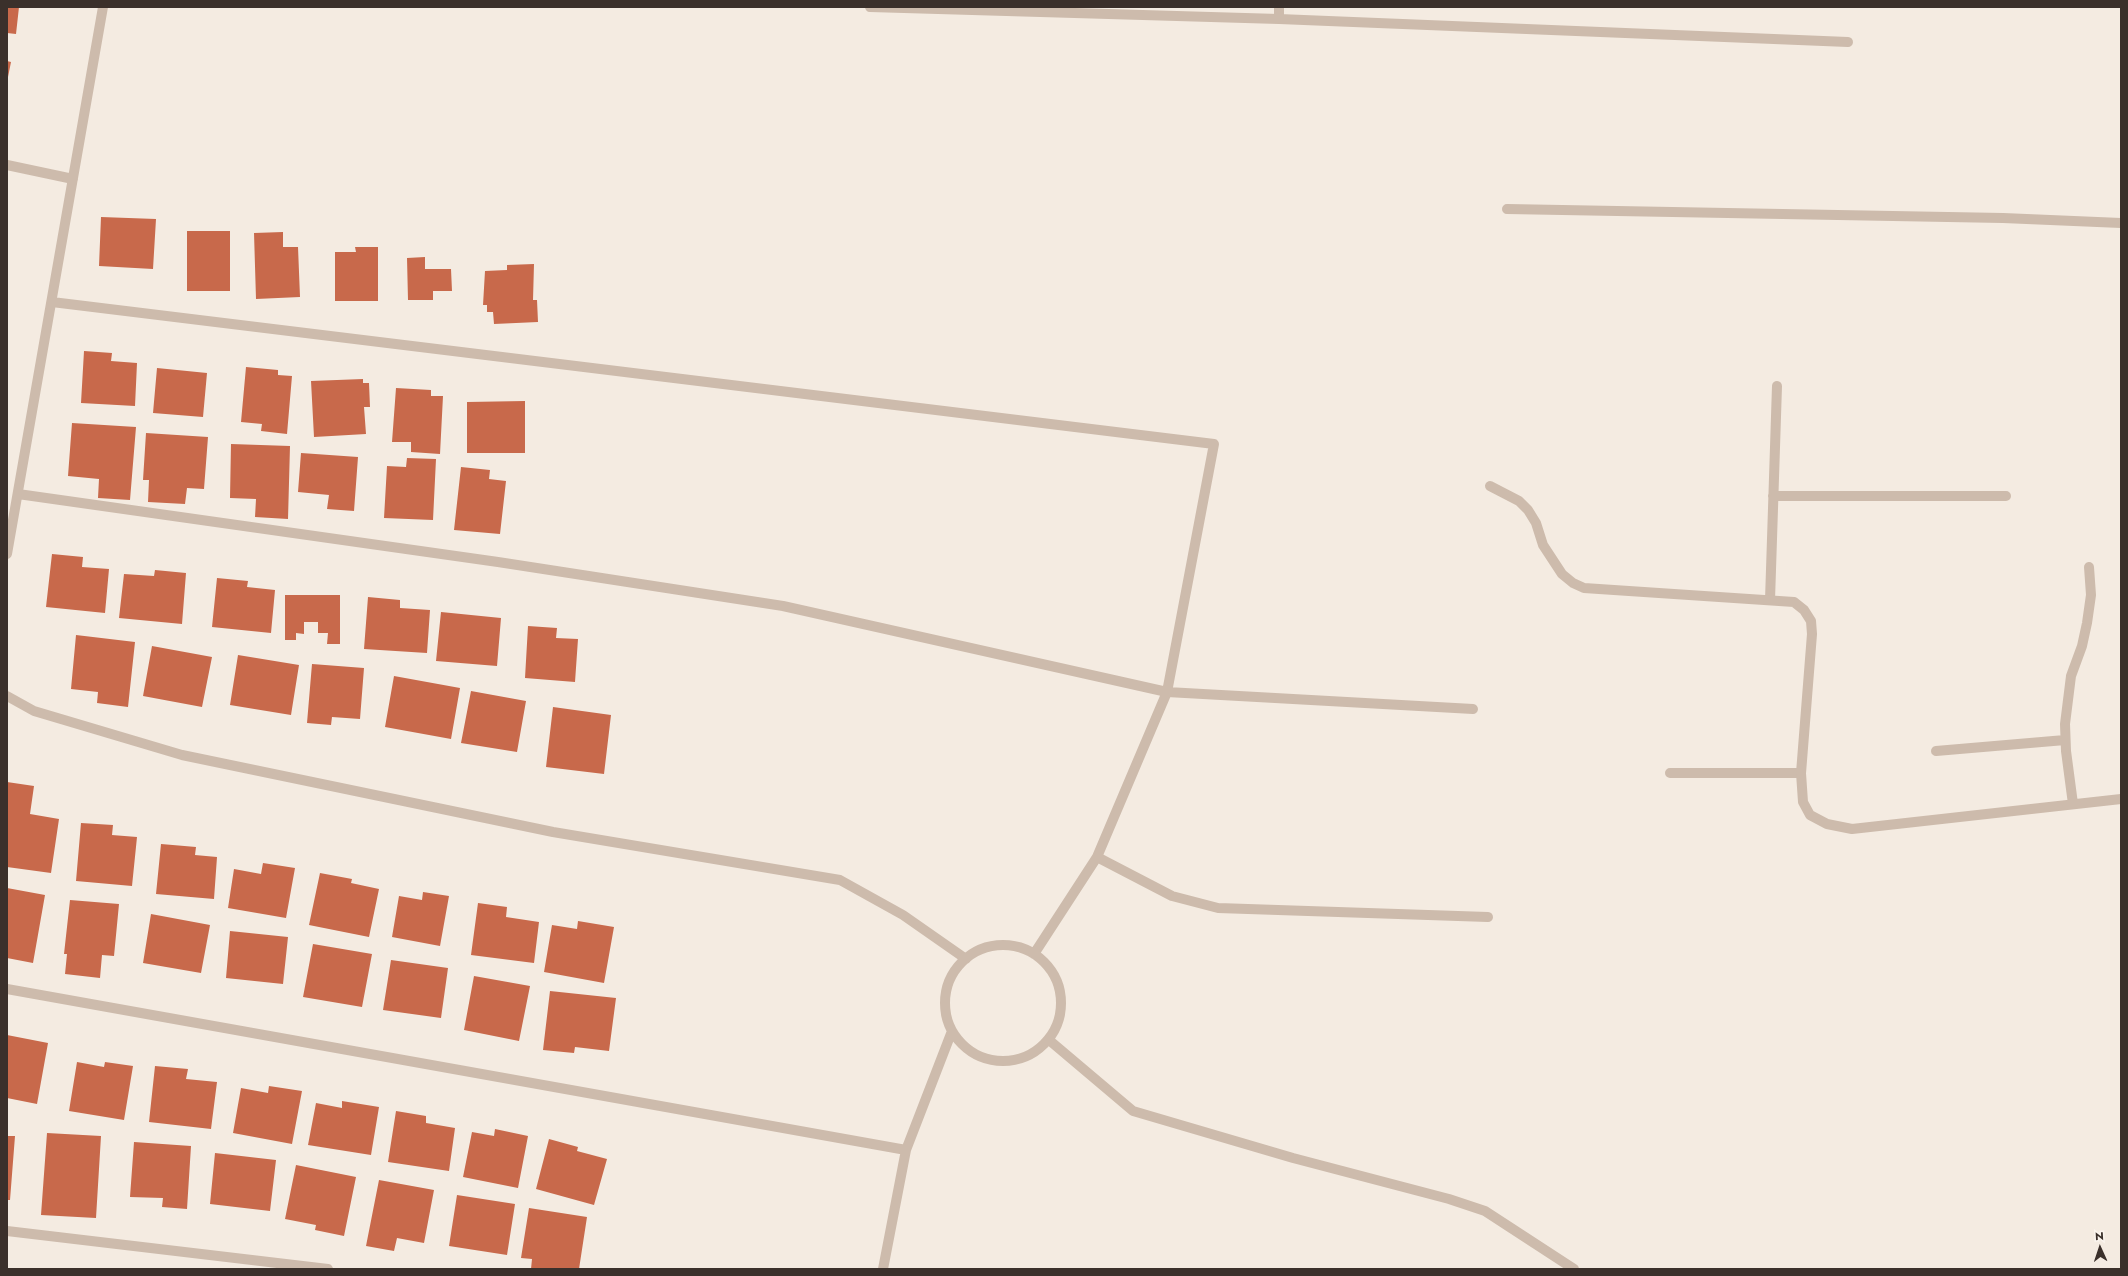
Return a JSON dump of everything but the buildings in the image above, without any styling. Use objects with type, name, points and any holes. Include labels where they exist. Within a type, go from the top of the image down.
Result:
[{"type":"street","points":[[7,554],[103,7]]},
{"type":"street","points":[[870,7],[1279,19],[1848,42]]},
{"type":"street","points":[[1279,7],[1279,19]]},
{"type":"street","points":[[7,165],[73,179]]},
{"type":"street","points":[[1507,209],[1995,218],[2121,223]]},
{"type":"street","points":[[52,302],[1214,444],[1167,692],[1097,857],[1034,954]]},
{"type":"street","points":[[1770,600],[1777,386]]},
{"type":"street","points":[[1490,486],[1519,501],[1528,510],[1536,523],[1543,545],[1562,574],[1573,583],[1584,588],[1794,602],[1804,610],[1811,621],[1812,634],[1801,773],[1803,802],[1810,815],[1827,824],[1852,829],[2121,799]]},
{"type":"street","points":[[18,494],[498,562],[783,606],[1167,692],[1473,709]]},
{"type":"street","points":[[1774,496],[2006,496]]},
{"type":"street","points":[[2073,804],[2065,740],[2065,724],[2071,676],[2082,646],[2090,602],[2089,567]]},
{"type":"street","points":[[7,696],[34,711],[182,755],[553,832],[840,880],[903,915],[966,959]]},
{"type":"street","points":[[1936,751],[2065,740]]},
{"type":"street","points":[[1670,773],[1801,773]]},
{"type":"street","points":[[1097,857],[1172,896],[1218,908],[1488,917]]},
{"type":"street","points":[[999,946],[1017,947],[1034,954],[1049,967],[1058,984],[1062,1003],[1059,1023],[1049,1040],[1035,1052],[1017,1060],[998,1061],[980,1056],[964,1046],[952,1031],[946,1013],[946,993],[953,975],[966,959],[981,950],[999,946]]},
{"type":"street","points":[[7,989],[906,1150]]},
{"type":"street","points":[[883,1269],[906,1150],[952,1031]]},
{"type":"street","points":[[1049,1040],[1133,1110],[1293,1158],[1449,1199],[1485,1211],[1574,1269]]},
{"type":"street","points":[[7,1231],[328,1269]]}]
